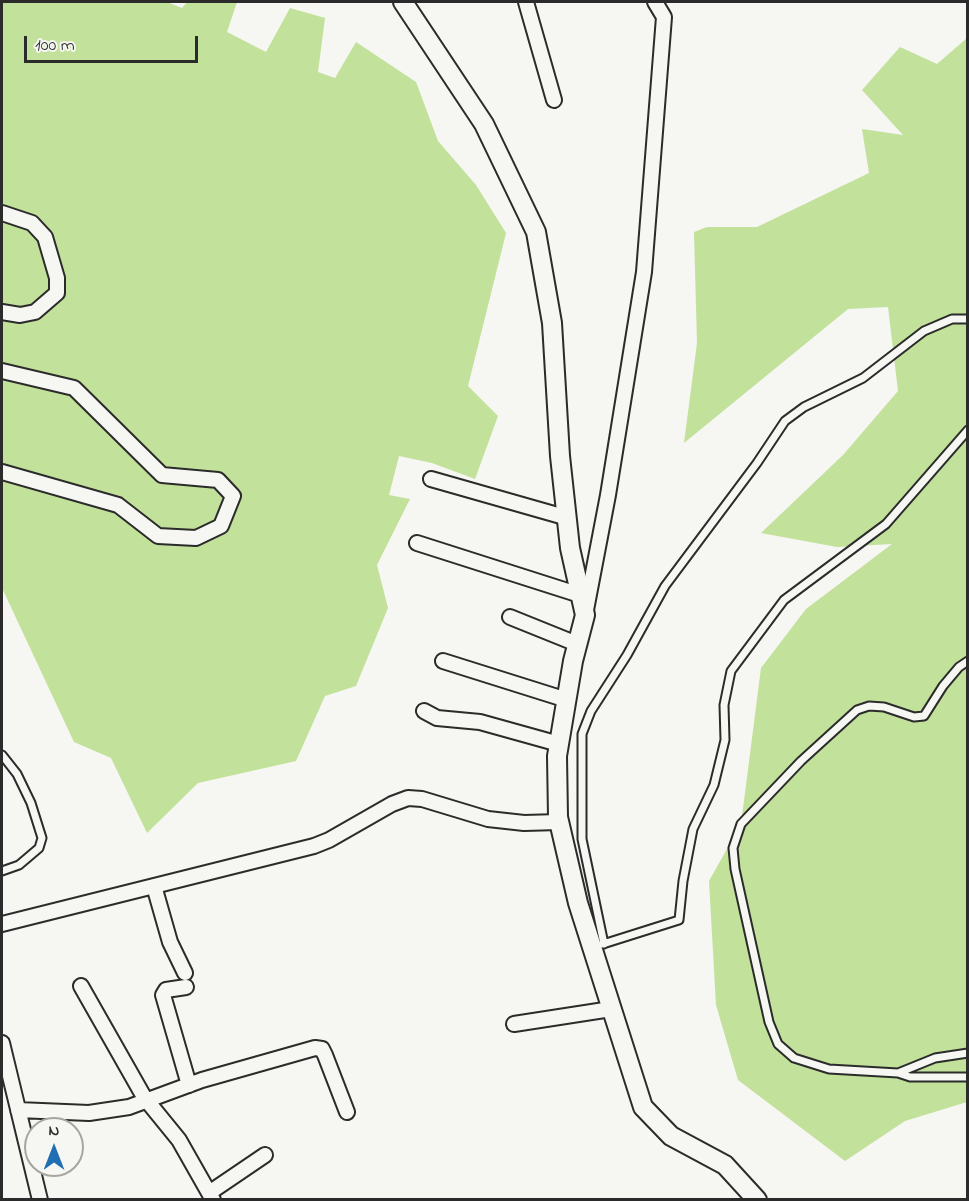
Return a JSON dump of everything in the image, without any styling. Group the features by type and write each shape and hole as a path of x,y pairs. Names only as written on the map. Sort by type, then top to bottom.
{"street":[{"path":"403,2 484,124 536,232 552,323 560,456 570,548 585,615"},
{"path":"526,2 554,100"},
{"path":"655,2 664,17 644,272 608,495 557,756 559,822 598,946 611,1009 643,1107 671,1136 725,1165 757,1200"},
{"path":"2,213 32,223 45,237 57,278 57,293 35,312 20,315 2,312"},
{"path":"2,371 74,387 162,475 218,480 233,496 221,526 196,538 158,536 118,505 2,472"},
{"path":"431,478 568,518"},
{"path":"417,543 518,574 557,589 580,594"},
{"path":"510,617 578,644"},
{"path":"443,661 567,700"},
{"path":"424,711 437,718 480,722 559,744"},
{"path":"2,924 314,846 392,804 408,798 422,799 488,819 524,824 559,822"},
{"path":"154,886 170,942 185,980 166,990 163,995 189,1085"},
{"path":"81,986 147,1101 178,1140 211,1196 265,1155"},
{"path":"514,1024 611,1009"},
{"path":"2,1043 12,1103 40,1200"},
{"path":"12,1103 103,1112 147,1101 189,1085 315,1048 322,1049 347,1112"}],"lane":[{"path":"968,319 952,319 924,331 863,378 804,407 784,421 745,480 665,586 627,655 591,711 582,734 582,839 598,946 679,920 682,881 693,829 714,785 725,740 724,705 731,671 784,600 886,524 968,430"},
{"path":"968,661 959,667 943,686 924,716 914,717 884,707 869,706 857,710 801,761 741,824 732,848 769,1022 778,1044 794,1058 829,1069 898,1073 910,1077 968,1077"},
{"path":"2,755 17,774 32,803 42,837 39,848 19,865 2,872"},
{"path":"898,1073 935,1058 968,1053"}],"green space":[{"path":"2,2 167,2 182,8 187,2 237,2 227,32 266,52 290,8 325,18 318,72 335,78 356,42 416,82 438,141 476,185 506,233 468,386 498,416 475,479 432,463 399,456 389,495 410,499 377,565 388,608 356,686 325,696 296,761 198,783 147,833 111,758 74,742 2,588"},
{"path":"967,38 967,1102 905,1121 845,1161 738,1080 716,1005 709,881 741,824 761,668 806,609 892,544 837,547 761,533 843,455 898,391 888,307 848,309 684,443 697,343 694,232 707,227 757,227 869,173 862,129 903,135 862,90 900,47 937,64"}]}
